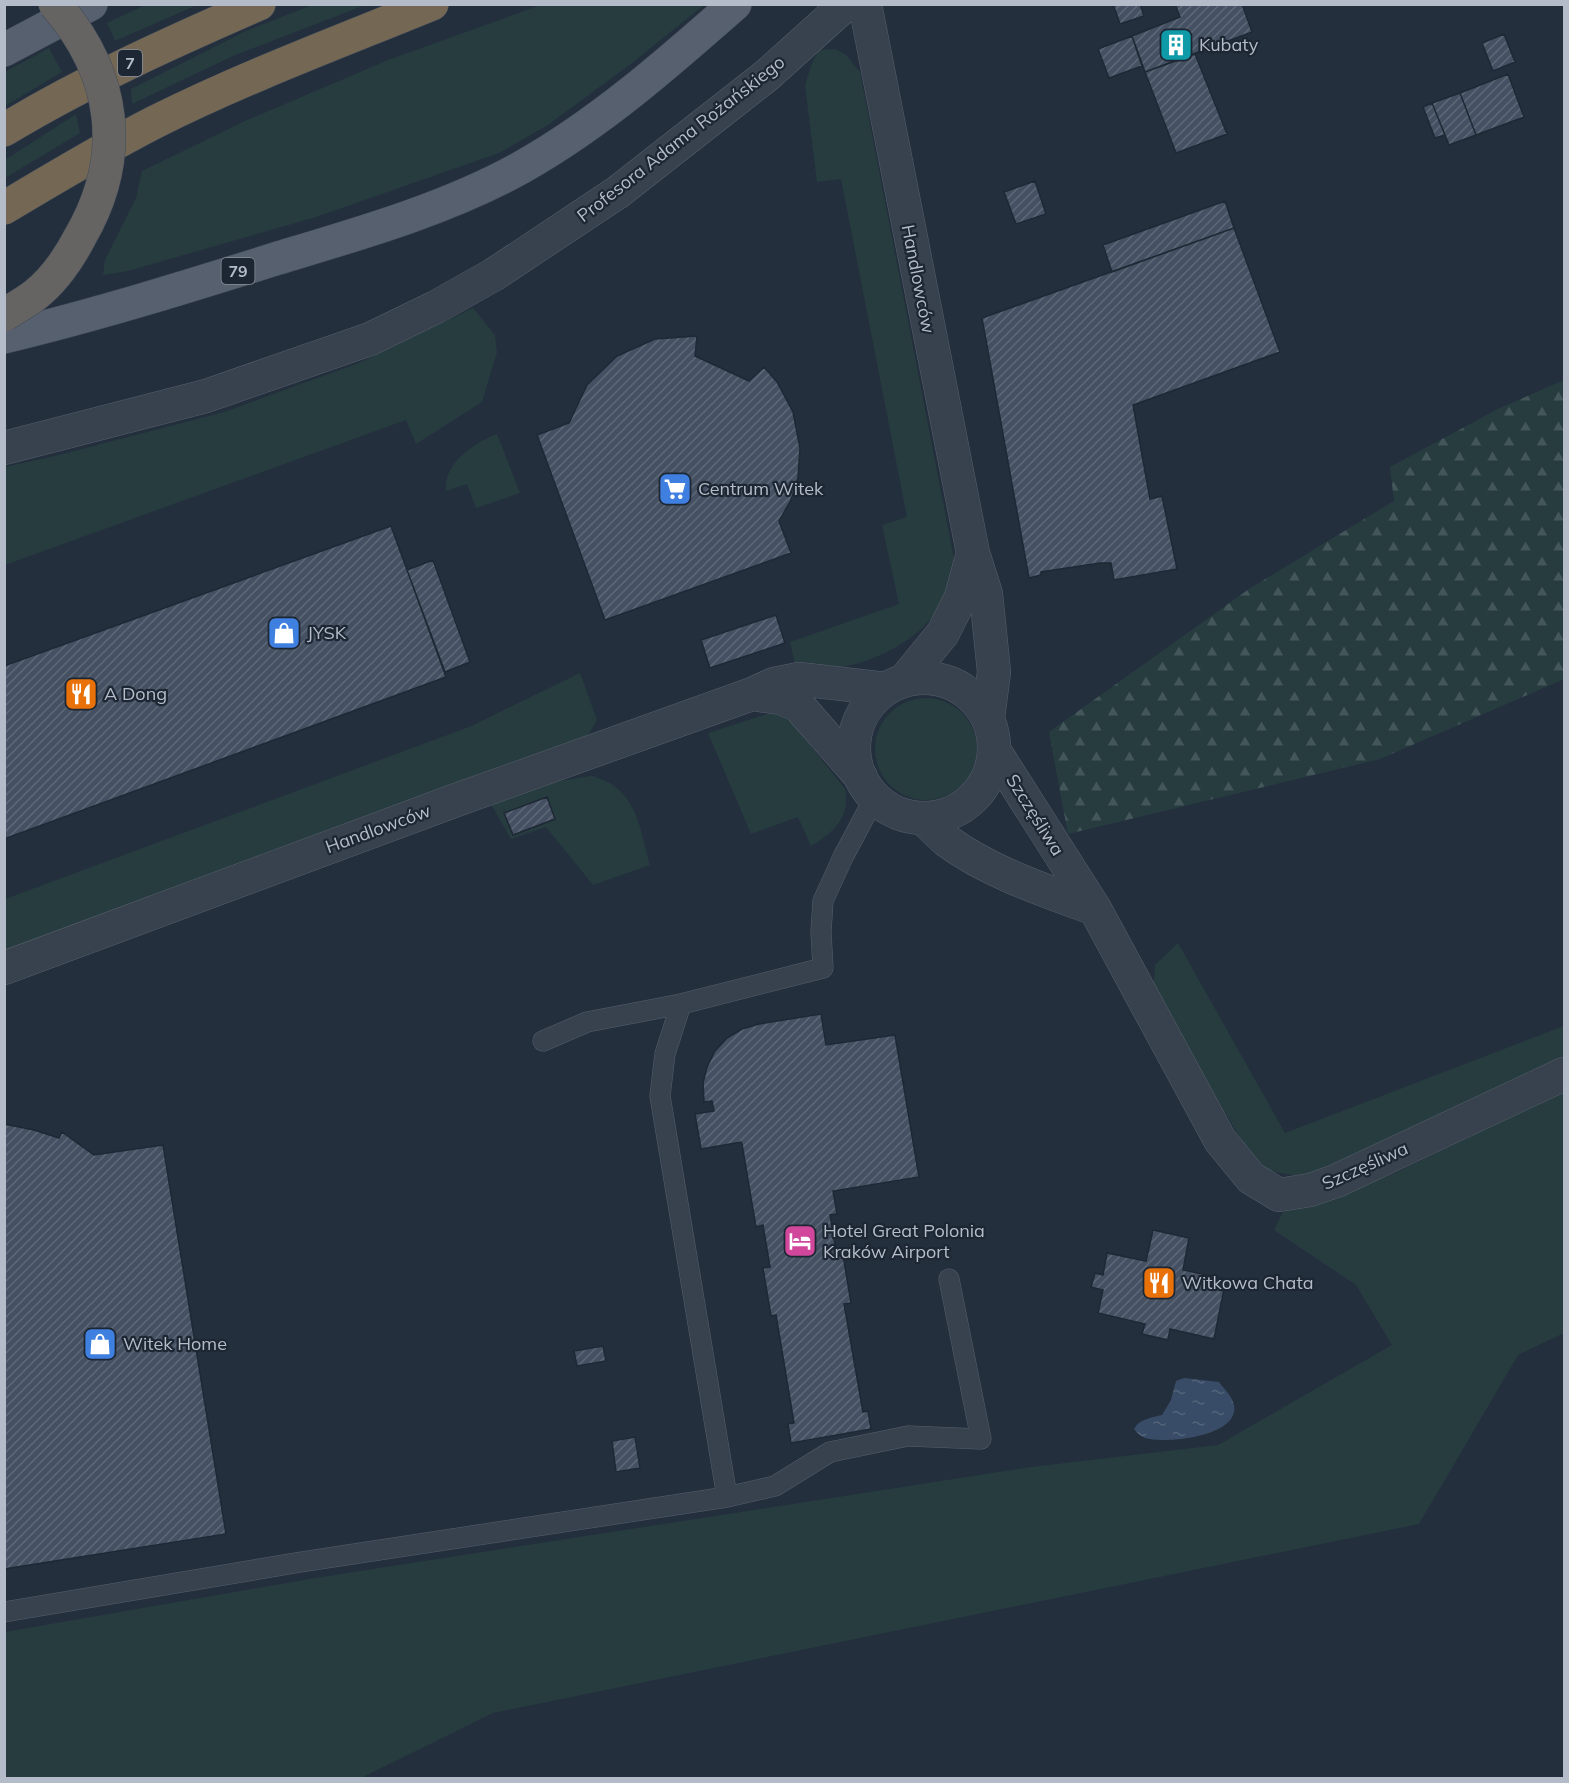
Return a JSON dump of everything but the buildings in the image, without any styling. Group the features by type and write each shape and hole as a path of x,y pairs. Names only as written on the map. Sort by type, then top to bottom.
{"highway":[{"path":"4,315 36,294 57,272 89,223 100,198 106,174 109,128 106,100 99,74 83,43 55,4"},
{"name":"7","path":"4,130 161,47 259,4"},
{"path":"4,208 56,176 163,118 282,65 432,4"}],"main road":[{"path":"4,50 91,4"},
{"name":"79","path":"4,337 177,290 314,248 468,195 523,166 588,125 664,66 735,4"}],"street":[{"name":"Profesora Adama Rożańskiego","path":"4,448 206,396 370,339 436,307 493,275 618,192 766,76 846,4"},
{"name":"Handlowców","path":"864,4 973,553 986,594 994,672 988,718"},
{"name":"Handlowców","path":"4,968 774,684 799,679 895,685 943,633 961,597 973,553"},
{"path":"928,678 949,682 968,693 988,718 992,729 994,750 990,771 980,790 964,805 945,815 923,818 906,815 889,808 868,787 855,758 855,738 861,719 872,702 895,685 928,678"},
{"name":"Handlowców","path":"752,694 780,698 798,705 868,787"},
{"name":"Szczęśliwa","path":"994,750 1095,909 1220,1140 1251,1178 1279,1195 1310,1190 1336,1181 1564,1074"},
{"path":"923,818 945,839 970,856 1042,890 1095,909"}],"lane":[{"path":"543,1041 587,1022 681,1004 823,968 821,932 823,902 868,787"},
{"path":"681,1004 665,1054 660,1096 727,1497"},
{"path":"4,1612 301,1562 727,1497 775,1486 830,1452 908,1436 981,1439 949,1279"}],"green space":[{"path":"145,5 197,5 115,41 107,23"},
{"path":"312,5 365,5 233,56 132,104 131,89 246,31"},
{"path":"541,5 704,5 632,63 548,125 499,153 316,217 128,271 103,275 105,260 136,198 142,171 245,121 388,60"},
{"path":"49,48 62,72 5,106 5,72"},
{"path":"835,49 846,55 860,72 955,564 948,588 937,611 918,632 906,641 879,656 851,665 833,669 796,668 790,642 899,604 882,525 907,517 841,179 817,182 805,85 819,50"},
{"path":"76,114 80,133 5,178 5,160"},
{"path":"473,308 495,335 497,352 482,402 416,444 406,420 5,565 5,467 224,412 359,363"},
{"path":"1564,380 1564,679 1380,759 1068,834 1049,732 1249,589 1394,501 1390,467 1498,409"},
{"path":"497,434 520,493 476,508 467,484 446,491 446,481 449,472 462,455"},
{"path":"580,673 597,720 587,737 5,950 5,899 469,727"},
{"path":"926,698 945,702 962,713 973,730 977,749 973,768 962,785 945,796 926,800 907,796 890,785 879,768 875,749 879,730 890,713 907,702"},
{"path":"770,713 781,715 792,722 845,789 843,816 833,830 811,846 798,817 751,834 708,733"},
{"path":"591,776 606,781 627,799 639,823 650,865 593,885 546,827 511,839 491,804 559,781"},
{"path":"1178,943 1285,1133 1564,1026 1564,1333 1518,1355 1419,1524 493,1713 361,1778 5,1778 5,1632 315,1578 1031,1467 1218,1445 1392,1345 1356,1285 1274,1230 1283,1212 1393,1174 1534,1106 1308,1178 1259,1169 1153,993 1155,965"}],"water":[{"path":"1184,1378 1219,1382 1233,1402 1233,1416 1214,1431 1199,1436 1155,1440 1140,1435 1134,1429 1136,1426 1146,1419 1162,1415 1171,1400 1176,1381"}],"place":[{"name":"Kubaty","path":"1176,45"},
{"name":"Centrum Witek","path":"675,489"},
{"name":"JYSK","path":"284,633"},
{"name":"A Dong","path":"81,694"},
{"name":"Hotel Great Polonia Kraków Airport","path":"800,1241"},
{"name":"Witkowa Chata","path":"1159,1283"},
{"name":"Witek Home","path":"100,1344"}]}
